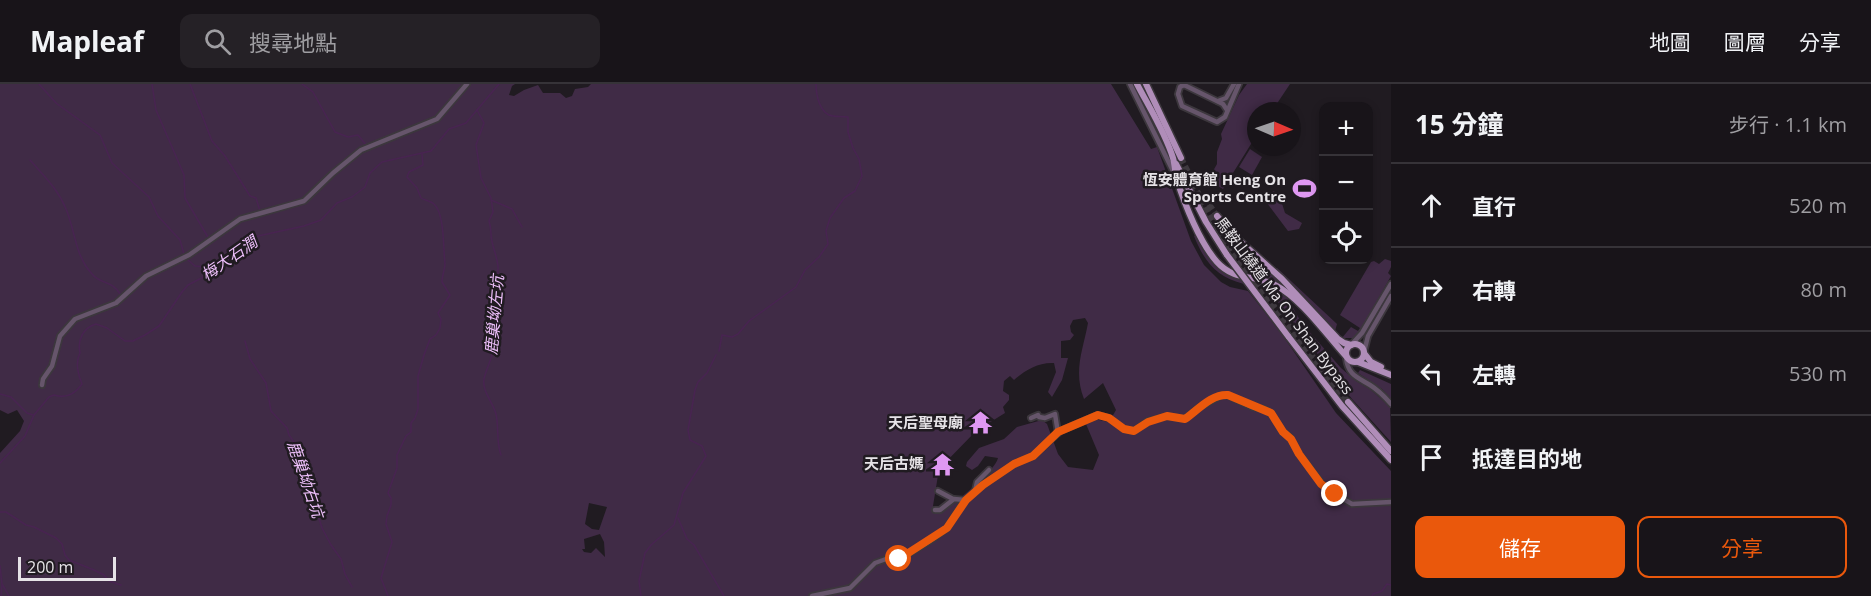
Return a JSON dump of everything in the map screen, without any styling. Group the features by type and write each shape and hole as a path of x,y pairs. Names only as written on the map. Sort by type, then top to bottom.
{"main road":[{"path":"1137,84 1172,157 1177,180 1204,244 1218,263 1233,274 1265,281 1281,288 1351,362 1358,362 1391,374"},
{"path":"1146,84 1181,158"},
{"name":"馬鞍山繞道 Ma On Shan Bypass","path":"1172,157 1206,222 1227,255 1342,406 1391,460"},
{"path":"1217,216 1232,234 1282,279 1338,339 1344,343 1359,345 1371,362 1391,374"},
{"path":"1346,357 1346,350 1351,345"},
{"path":"1358,362 1364,352"},
{"name":"馬鞍山繞道 Ma On Shan Bypass","path":"1348,402 1391,451"}],"street":[{"path":"42,385 44,377 52,366 60,336 75,319 116,303 146,276 186,257 240,219 304,201 333,172 361,150 440,118 467,84"},
{"path":"1130,84 1177,180"},
{"path":"1226,113 1225,105 1183,84 1178,92 1180,104 1218,122 1224,118 1239,84"},
{"path":"1215,100 1226,98 1234,84"},
{"path":"1351,345 1362,333 1391,284"},
{"path":"1364,352 1368,336 1391,296"},
{"path":"1346,357 1350,372 1370,385 1391,404"},
{"path":"1357,378 1354,371 1358,362"},
{"path":"812,596 850,588 875,563 886,559 899,559 909,554 947,528 965,500 975,492 1014,464 1033,456 1058,432 1098,415 1109,418 1124,429 1134,431 1148,422 1167,416 1185,419 1215,397 1227,395 1271,413 1326,489 1352,504 1391,502"},
{"path":"1031,418 1038,415 1045,418 1055,414 1058,432"},
{"path":"975,492 977,482 989,470"},
{"path":"938,491 952,499"},
{"path":"935,510 940,511 952,499 965,500"}],"shaded area":[{"path":"0,84 515,84 509,95 514,96 538,85 543,93 560,93 566,98 572,96 575,89 588,87 591,84 1111,84 1151,149 1157,147 1191,241 1204,265 1221,282 1230,287 1248,291 1281,333 1336,413 1391,471 1391,596 0,596 0,453 20,431 24,421 17,410 8,414 0,410","holes":["1085,318 1088,323 1079,370 1084,399 1103,383 1116,410 1109,422 1094,419 1086,424 1099,455 1093,470 1068,467 1058,454 1047,424 1042,420 1017,427 1004,439 979,448 966,466 972,470 985,456 998,458 995,464 972,488 939,514 933,506 939,469 976,431 1005,413 1003,407 1009,400 1009,395 1003,391 1004,381 1010,376 1014,380 1038,365 1054,363 1056,372 1048,392 1052,397 1062,380 1068,358 1061,358 1061,341 1070,340 1074,335 1070,326 1073,320","589,503 607,507 599,530 592,529 585,524","600,534 604,542 605,557 596,548 591,553 584,552 582,549 585,549 584,539"]},
{"path":"1247,84 1290,84 1278,102 1247,102 1247,150 1223,189 1211,182 1216,173 1213,171 1217,164 1221,134 1239,95"},
{"path":"1247,154 1247,156 1262,157 1252,175 1239,167"},
{"path":"1273,191 1279,194 1285,213 1302,223 1299,229 1288,231 1267,203"},
{"path":"1227,231 1285,288 1259,277"},
{"path":"1198,234 1208,254 1244,284 1226,277 1212,267 1194,236"},
{"path":"1385,259 1391,261 1388,273 1391,276 1359,333 1353,338 1342,338 1351,327 1358,331 1360,328 1340,315 1370,264 1373,264 1374,261 1379,264"},
{"path":"1277,268 1337,324 1335,331 1275,269"},
{"path":"1264,284 1280,290 1287,297 1301,322 1341,368 1390,407 1391,442 1352,399"},
{"path":"1360,370 1391,384 1391,399 1382,389 1358,373"}],"waterway":[{"path":"39,84 56,103 100,135 112,163 149,197 158,216 180,240 184,254"},
{"path":"152,84 156,110 184,175 185,198 209,239"},
{"path":"190,84 212,141 225,156 250,196 256,198 260,211"},
{"path":"302,84 313,92 335,132 348,137 358,135 367,146"},
{"name":"梅大石澗","path":"0,463 25,436 34,415 49,397 70,395 82,384 77,364 80,339 88,328 96,324 107,328 125,341 133,341 145,335 159,326 188,285 215,271 247,243 258,236 321,220 337,203 352,197 365,187 370,173 382,162 431,151 449,129 466,123 499,84"},
{"path":"719,351 722,335 732,337 738,334 749,321 796,287 805,270 819,257 828,244 826,231 830,218 844,198 855,191 862,176 859,159 848,132 848,117 833,116 825,112 818,99 816,84"},
{"name":"鹿巢坳左坑","path":"477,110 484,123 476,145 481,178 491,198 493,212 489,221 498,266 493,352 484,384 496,414 501,455"},
{"path":"388,596 381,578 392,542 386,524 391,505 388,493 397,468 397,455 406,436 411,432 411,423 418,409 418,376 424,355 430,339 440,328 441,319 438,313 450,295 442,282 445,263 443,232 438,209 431,202 421,198 417,188 407,177 409,172 423,165 422,154"},
{"path":"30,160 63,202 86,267 95,277 110,284 121,295"},
{"path":"491,200 512,209 522,227"},
{"path":"188,260 195,266 205,267 211,273"},
{"name":"鹿巢坳右坑","path":"245,341 250,359 266,383 271,411 287,428 298,448 311,485 310,490 322,528 341,559 352,587"},
{"path":"641,596 639,581 645,553 674,525 683,493 706,456 702,446 690,440 688,430 695,390 716,355"},
{"path":"0,394 11,397 27,413 33,415"},
{"path":"0,512 6,512 26,525 56,538 62,544 69,560 94,570 104,575 109,581 121,585"},
{"path":"678,518 687,539 694,545 724,596"},
{"path":"0,566 2,584 9,596"},
{"path":"1372,596 1382,591 1387,584 1391,585"},
{"path":"1,596 2,585"}],"tunnel":[{"path":"1181,158 1194,184"},
{"path":"1193,183 1232,252 1348,402"},
{"path":"1204,197 1217,216"}],"place":[{"name":"恆安體育館 Heng On Sports Centre","path":"1304,189"},
{"name":"天后聖母廟","path":"981,423"},
{"name":"天后古媽","path":"942,464"}],"route":[{"path":"899,559 947,528 963,503 983,485 1017,462 1033,456 1060,431 1073,427 1094,415 1109,418 1124,429 1134,431 1148,422 1167,416 1185,419 1198,408 1222,395 1228,395 1246,405 1271,413 1321,484 1335,494"}]}
